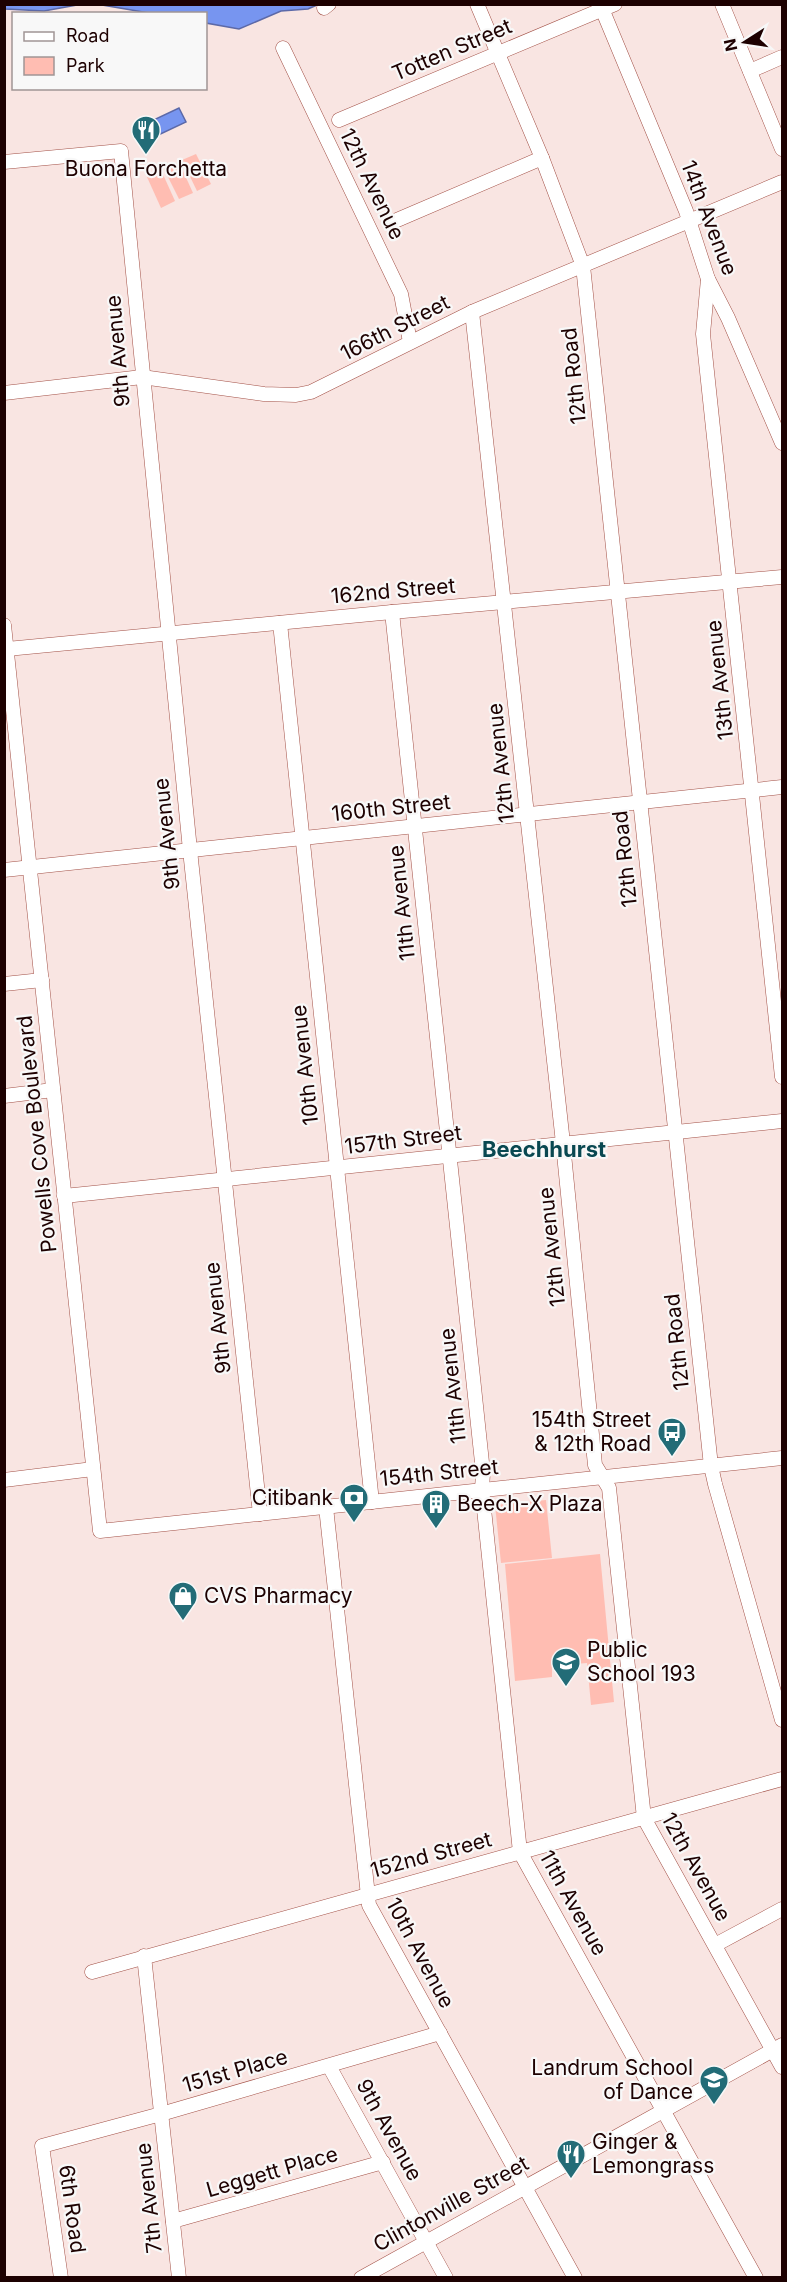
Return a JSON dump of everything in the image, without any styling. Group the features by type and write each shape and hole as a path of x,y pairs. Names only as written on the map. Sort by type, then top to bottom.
{"street":[{"name":"12th Road","path":"477,4 542,158 583,266 711,1466 783,1720"},
{"path":"722,4 783,149"},
{"name":"Totten Street","path":"339,120 606,6"},
{"name":"14th Avenue","path":"606,6 690,221 708,279 728,318 783,443"},
{"name":"12th Avenue","path":"283,48 401,294 410,342"},
{"path":"750,71 783,57"},
{"name":"9th Avenue","path":"4,162 121,151 190,850 260,1514"},
{"path":"390,223 542,158"},
{"name":"166th Street","path":"4,393 142,377 264,394 304,394 329,385 472,312 783,182"},
{"name":"13th Avenue","path":"708,279 704,333 783,1077"},
{"name":"12th Avenue","path":"472,312 528,814 595,1465 609,1488 644,1818 715,1945 778,2048 783,2067"},
{"name":"162nd Street","path":"7,649 783,578"},
{"name":"11th Avenue","path":"392,612 483,1472 482,1490 520,1852 756,2277"},
{"name":"10th Avenue","path":"280,623 372,1502"},
{"name":"Powells Cove Boulevard","path":"4,625 10,740 30,867 100,1531"},
{"name":"160th Street","path":"4,870 783,787"},
{"path":"4,984 42,980"},
{"path":"4,1096 53,1090"},
{"name":"157th Street","path":"64,1196 783,1121"},
{"name":"154th Street","path":"100,1531 783,1458"},
{"path":"4,1480 93,1469"},
{"name":"10th Avenue","path":"326,1507 369,1905 575,2277"},
{"name":"152nd Street","path":"92,1972 783,1779"},
{"path":"715,1945 783,1909"},
{"path":"144,1956 161,2114"},
{"name":"151st Place","path":"42,2146 440,2033"},
{"name":"Clintonville Street","path":"361,2277 778,2048"},
{"name":"9th Avenue","path":"329,2066 446,2277"},
{"name":"7th Avenue","path":"161,2114 179,2277"},
{"name":"6th Road","path":"42,2146 61,2277"},
{"name":"Leggett Place","path":"173,2221 382,2162"}],"green space":[{"path":"196,154 211,184 197,191 182,160"},
{"path":"179,162 193,193 179,199 164,169"},
{"path":"161,170 175,201 161,208 147,177"},
{"path":"546,1500 552,1558 501,1563 495,1505"},
{"path":"600,1554 614,1702 591,1705 587,1663 552,1666 552,1677 515,1681 505,1564"}],"water":[{"path":"4,5 77,5 44,11 5,9"},
{"path":"102,5 317,5 308,9 281,11 239,29 207,23 207,12 143,12"},
{"path":"179,108 186,122 152,138 145,124"}],"place":[{"name":"Buona Forchetta","path":"146,156"},
{"name":"154th Street & 12th Road","path":"672,1458"},
{"name":"Citibank","path":"354,1524"},
{"name":"Beech-X Plaza","path":"436,1530"},
{"name":"CVS Pharmacy","path":"183,1622"},
{"name":"Public School 193","path":"566,1688"},
{"name":"Landrum School of Dance","path":"714,2106"},
{"name":"Ginger & Lemongrass","path":"571,2180"}],"district":[{"name":"Beechhurst","path":"544,1149"}]}
